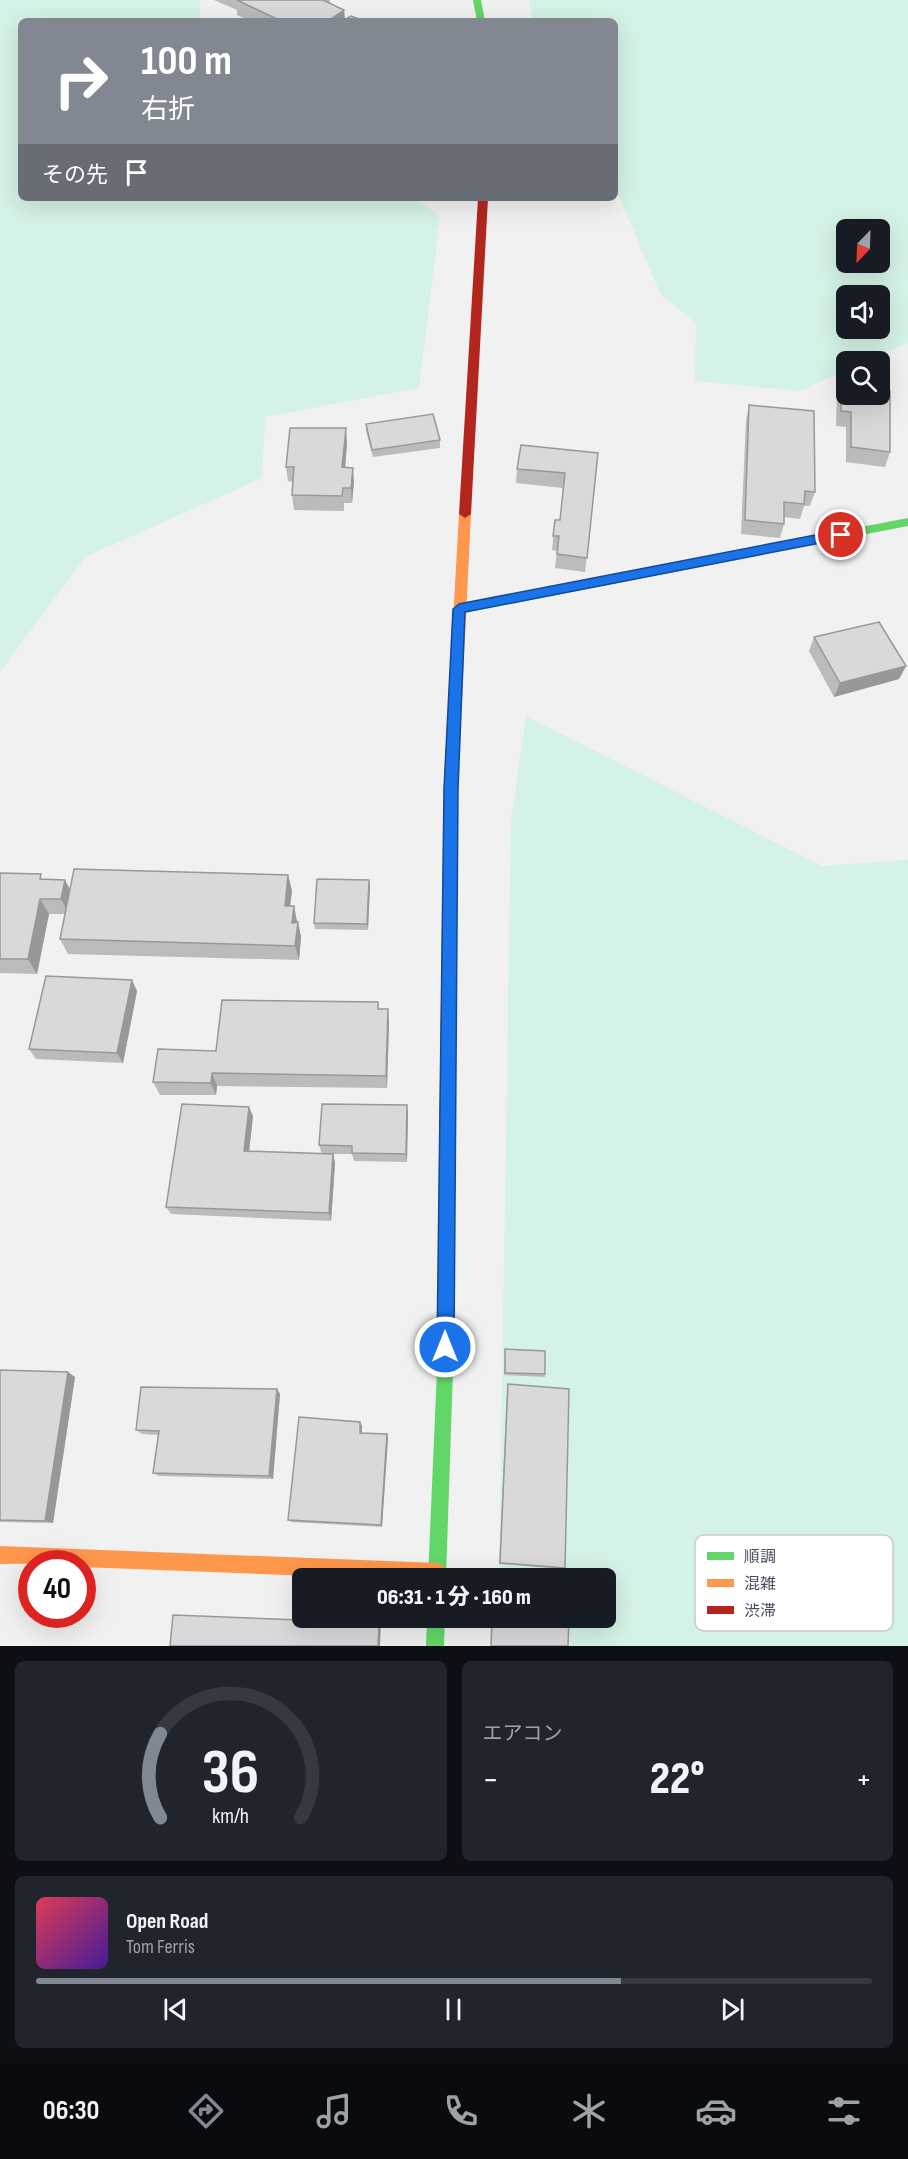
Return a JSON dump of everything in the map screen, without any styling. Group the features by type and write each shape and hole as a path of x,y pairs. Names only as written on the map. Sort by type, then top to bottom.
{"street":[{"path":"477,0 480,18"},
{"path":"438,1568 445,1370 451,789 483,201"},
{"path":"459,609 908,522"},
{"path":"0,1556 292,1569"},
{"path":"435,1646 436,1628"}],"green space":[{"path":"0,0 200,0 200,18 18,18 18,201 419,201 440,216 419,388 265,417 262,478 85,557 0,672"},
{"path":"529,0 908,0 908,343 889,351 836,351 836,375 800,391 695,381 696,323 661,295 618,194 618,18 532,18"},
{"path":"526,716 822,866 908,860 908,1646 498,1646 499,1628 616,1628 616,1568 499,1568 511,822"}],"building":[{"path":"237,0 323,0 344,10 332,18 275,18"},
{"path":"749,405 814,411 815,492 805,491 804,504 784,502 784,524 745,520"},
{"path":"841,405 890,405 890,452 851,447 851,412 841,411"},
{"path":"433,414 440,440 372,450 366,424"},
{"path":"290,428 346,428 342,467 353,468 351,488 343,488 342,496 292,495 294,467 286,467"},
{"path":"521,445 598,453 587,558 557,554 559,536 553,536 555,520 560,520 565,473 517,469"},
{"path":"879,622 906,666 840,683 814,637"},
{"path":"74,869 288,875 285,906 294,906 292,923 298,922 295,946 60,939"},
{"path":"0,873 41,874 40,879 65,880 61,899 40,899 28,959 0,959"},
{"path":"317,879 369,880 367,924 314,923"},
{"path":"46,976 132,980 117,1053 29,1049"},
{"path":"222,1000 378,1002 378,1009 388,1009 386,1076 212,1073 211,1083 153,1082 158,1049 216,1051"},
{"path":"182,1104 249,1107 244,1151 333,1154 329,1213 166,1207"},
{"path":"322,1104 407,1105 406,1154 352,1153 352,1146 319,1145"},
{"path":"505,1349 545,1351 545,1374 505,1373"},
{"path":"0,1370 68,1372 45,1521 0,1520"},
{"path":"508,1384 569,1389 565,1568 500,1563"},
{"path":"141,1387 277,1389 269,1476 153,1473 159,1431 136,1430"},
{"path":"299,1417 360,1422 360,1433 387,1434 381,1525 288,1520"},
{"path":"173,1615 292,1620 292,1628 379,1628 378,1646 170,1646"},
{"path":"492,1628 569,1628 568,1646 491,1646"}],"traffic: fast":[{"path":"477,0 480,18"},
{"path":"459,609 908,522"},
{"path":"437,1568 445,1370 447,1154"},
{"path":"435,1646 436,1628"}],"traffic: slow":[{"path":"451,780 465,514"},
{"path":"0,1555 335,1568"}],"traffic: jam":[{"path":"465,514 483,201"},
{"path":"447,1154 451,780"}],"route":[{"path":"445,1347 451,789 459,609 841,535"}]}
